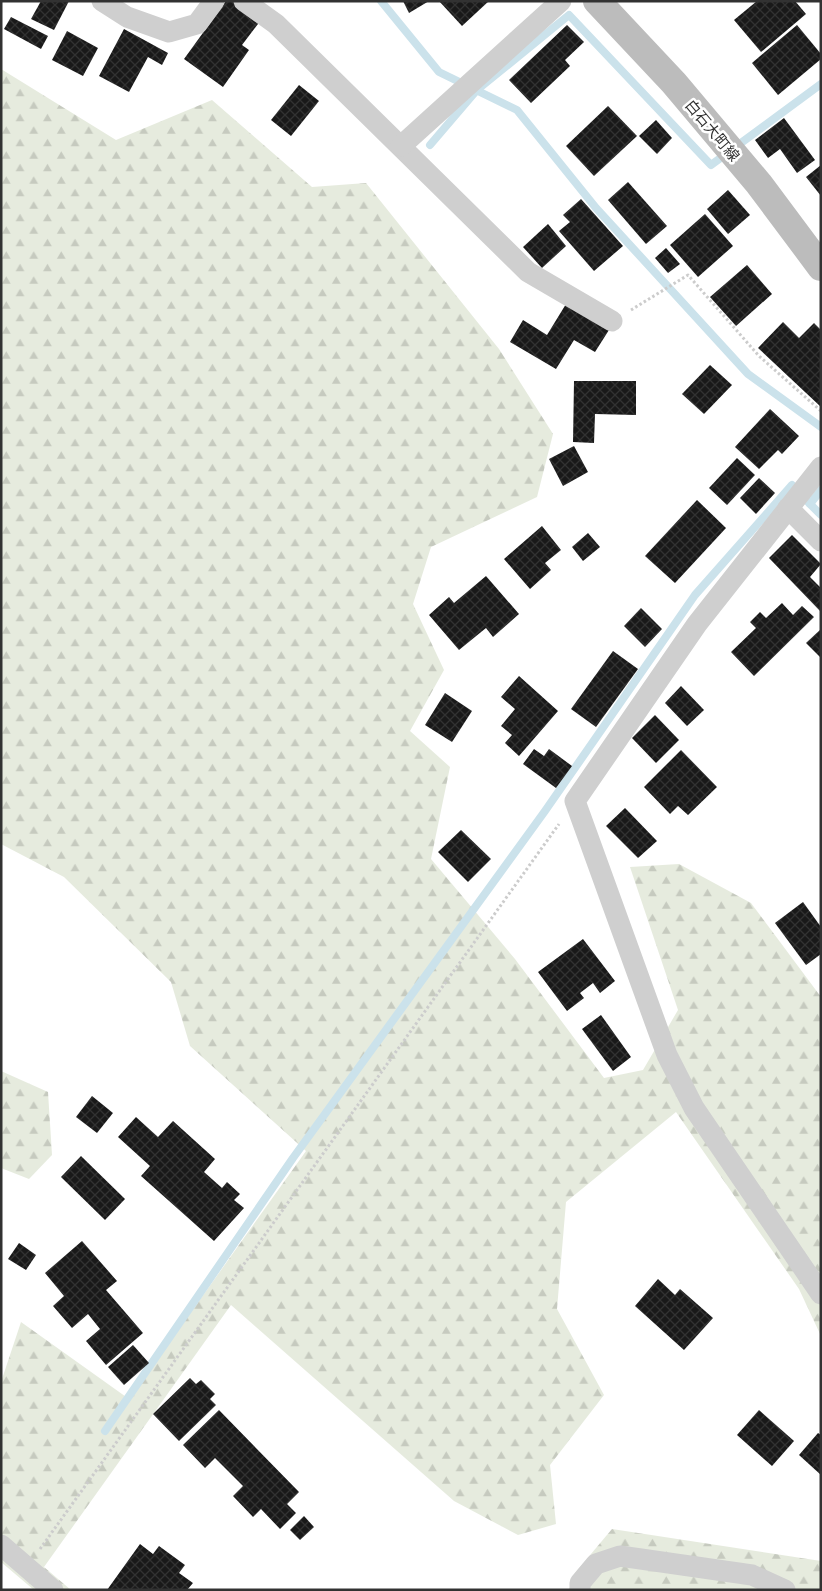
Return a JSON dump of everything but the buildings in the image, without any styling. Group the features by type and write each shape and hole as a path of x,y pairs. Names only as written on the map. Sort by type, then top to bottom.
{"main road":[{"name":"白石大町線","path":"597,1 674,83 731,151 821,267"}],"street":[{"path":"102,1 126,17 169,32 197,24 214,1"},
{"path":"244,1 276,24 528,272 612,321"},
{"path":"401,146 561,1"},
{"path":"821,467 698,624 575,801 667,1055 694,1108 821,1294"},
{"path":"796,498 821,541"},
{"path":"1,1545 53,1590"},
{"path":"580,1590 580,1583 596,1564 620,1556 752,1575 784,1590"}],"path":[{"path":"612,321 688,275 759,356 821,411"},
{"path":"27,1567 575,801"}],"green space":[{"path":"1,69 116,140 212,100 312,187 366,183 499,349 553,434 537,497 431,547 413,604 444,670 410,731 450,767 431,859 515,959 604,1078 643,1070 678,1010 630,867 679,864 751,903 821,997 821,1336 799,1289 676,1112 566,1202 557,1309 604,1395 550,1465 556,1524 518,1535 454,1501 231,1305 44,1567 71,1590 34,1590 1,1562 1,1382 21,1322 129,1399 306,1151 190,1046 171,982 64,877 1,844"},
{"path":"1,1071 48,1092 52,1155 29,1179 1,1168"},
{"path":"612,1529 821,1561 821,1590 569,1590 575,1573"}],"waterway":[{"path":"381,1 439,72 517,110 596,208 748,374 821,427"},
{"path":"430,145 477,90 569,15 711,165 821,84"},
{"path":"105,1431 293,1158 545,811 695,595 792,485 810,504 821,490"},
{"path":"810,504 821,515"}]}
